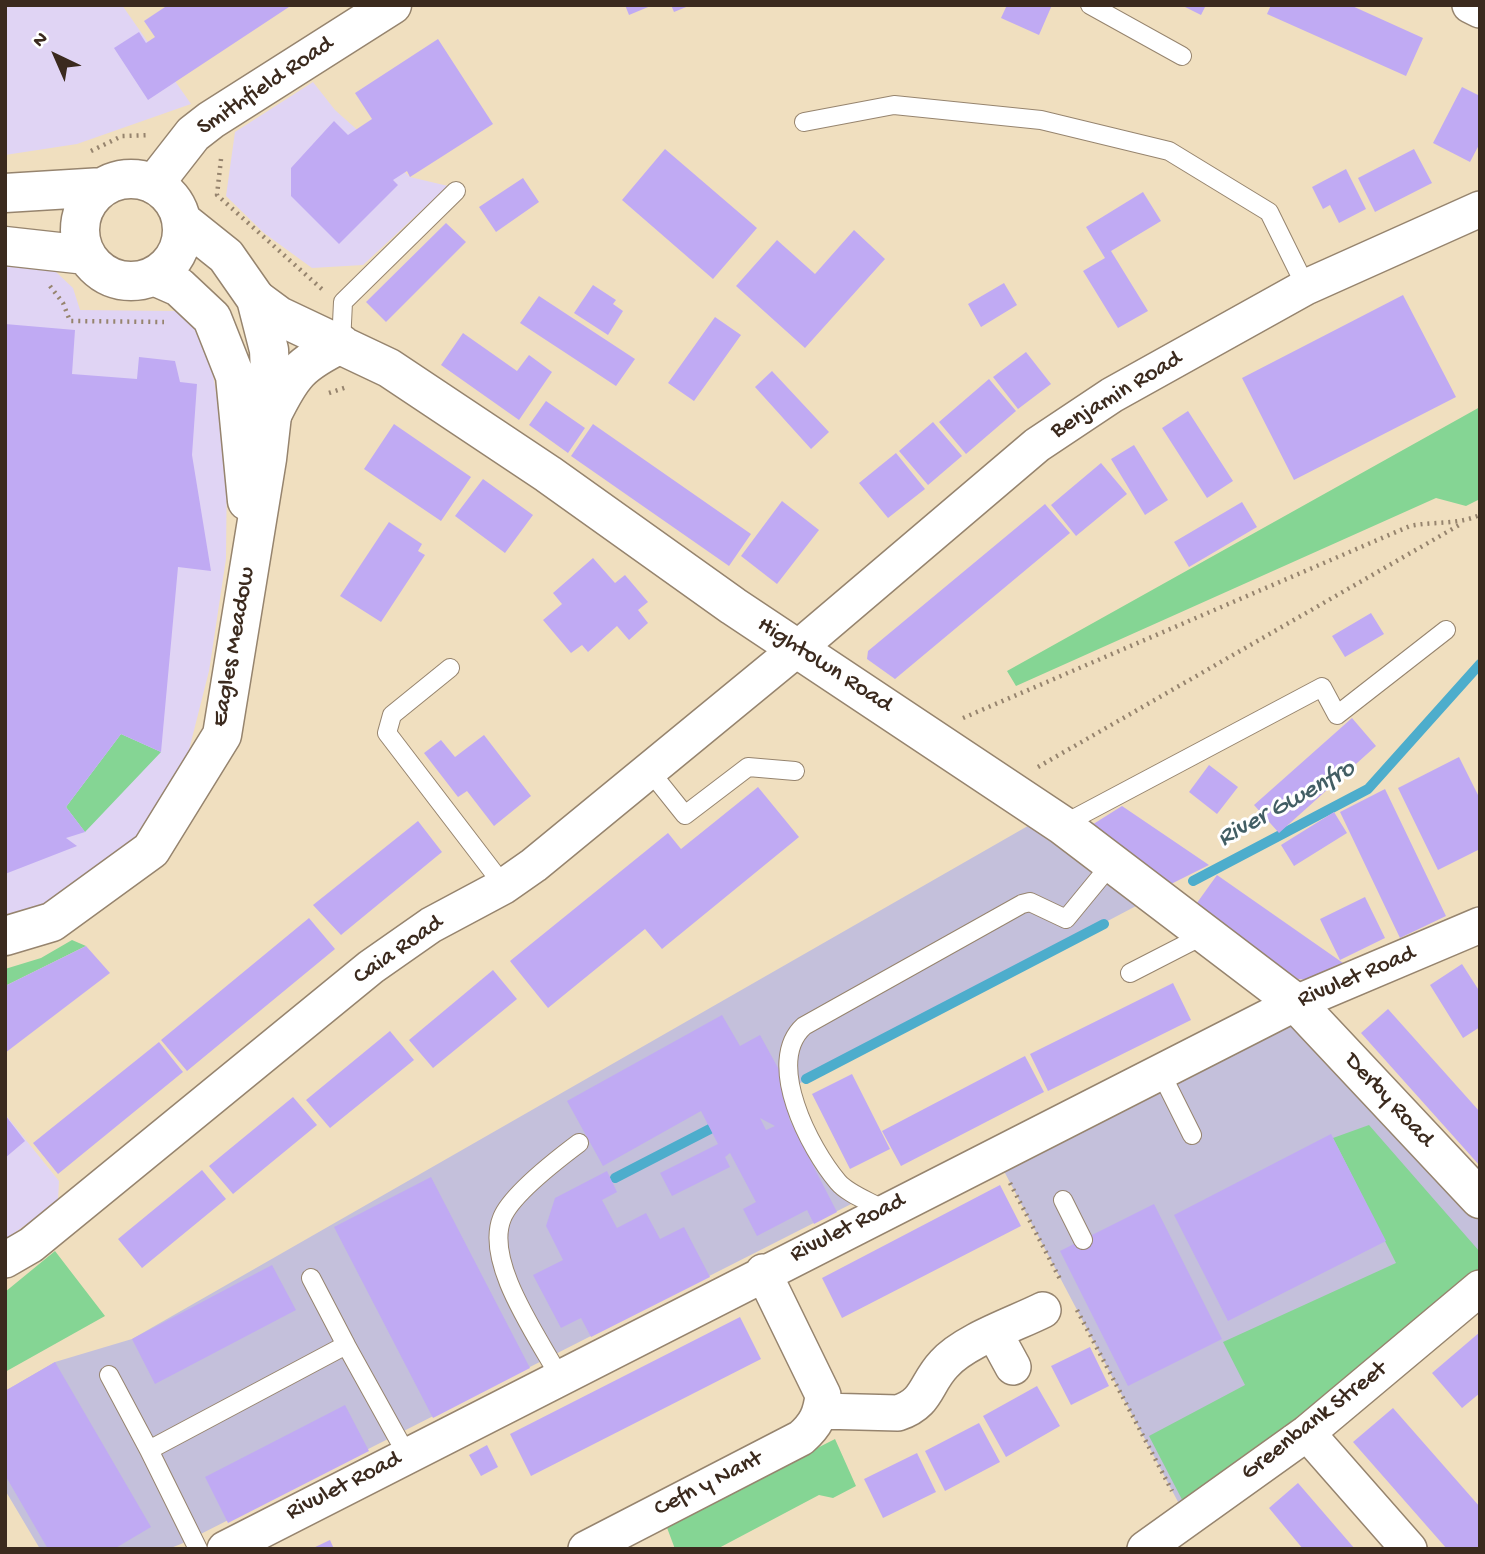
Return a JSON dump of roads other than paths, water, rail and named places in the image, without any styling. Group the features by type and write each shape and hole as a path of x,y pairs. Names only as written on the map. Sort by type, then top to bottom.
{"street":[{"path":"1470,5 1480,10"},
{"name":"Smithfield Road","path":"153,184 193,134 369,11"},
{"path":"137,179 153,184 166,193 181,220 182,237 177,253 167,266 154,276 132,282 119,280 97,269 86,255 79,225 91,197 103,187 119,180 137,179"},
{"path":"5,193 103,187"},
{"name":"Benjamin Road","path":"797,649 1037,445 1112,395 1306,287 1480,209"},
{"name":"Eagles Meadow","path":"5,936 52,922 151,850 222,735 272,415 269,350 256,299 226,256 181,220"},
{"path":"5,246 86,255"},
{"name":"Eagles Meadow","path":"154,276 178,287 212,318 235,376 251,549"},
{"name":"Hightown Road","path":"256,299 279,316 389,368 548,474 797,649 1062,825 1296,1003"},
{"path":"272,415 286,385 309,359 341,344"},
{"name":"Caia Road","path":"5,1260 31,1245 371,967 431,925 504,886 797,649"},
{"name":"Rivulet Road","path":"225,1549 884,1210 1296,1003 1480,925"},
{"name":"Derby Road","path":"1296,1003 1480,1199"},
{"path":"763,1272 816,1377 822,1395 821,1411 898,1413 907,1410 922,1399 942,1365 952,1356 1043,1310"},
{"name":"Greenbank Street","path":"1145,1549 1307,1433 1480,1288"},
{"path":"995,1334 1013,1367"},
{"name":"Cefn y Nant","path":"586,1549 801,1438 814,1426 821,1411"},
{"path":"1307,1433 1409,1549"}],"lane":[{"path":"1090,5 1182,55"},
{"path":"804,122 894,105 1041,120 1169,151 1269,212 1306,287"},
{"path":"341,344 343,302 456,191"},
{"path":"1062,825 1322,687 1337,715 1447,630"},
{"path":"450,668 392,715 387,733 504,886"},
{"path":"649,770 685,815 748,767 795,771"},
{"path":"884,1210 839,1184 804,1129 790,1092 789,1052 793,1036 804,1026 1022,904 1030,902 1066,919 1112,863"},
{"path":"1130,973 1206,934"},
{"path":"1160,1071 1192,1135"},
{"path":"559,1376 506,1276 498,1254 502,1217 536,1177 579,1143"},
{"path":"1063,1200 1083,1240"},
{"path":"310,1279 407,1455"},
{"path":"149,1450 346,1345"},
{"path":"109,1375 198,1549"}],"waterway":[{"name":"River Gwenfro","path":"1193,881 1368,789 1480,664"},
{"name":"River Gwenfro","path":"806,1079 1104,924"},
{"name":"River Gwenfro","path":"615,1178 710,1129"}]}
